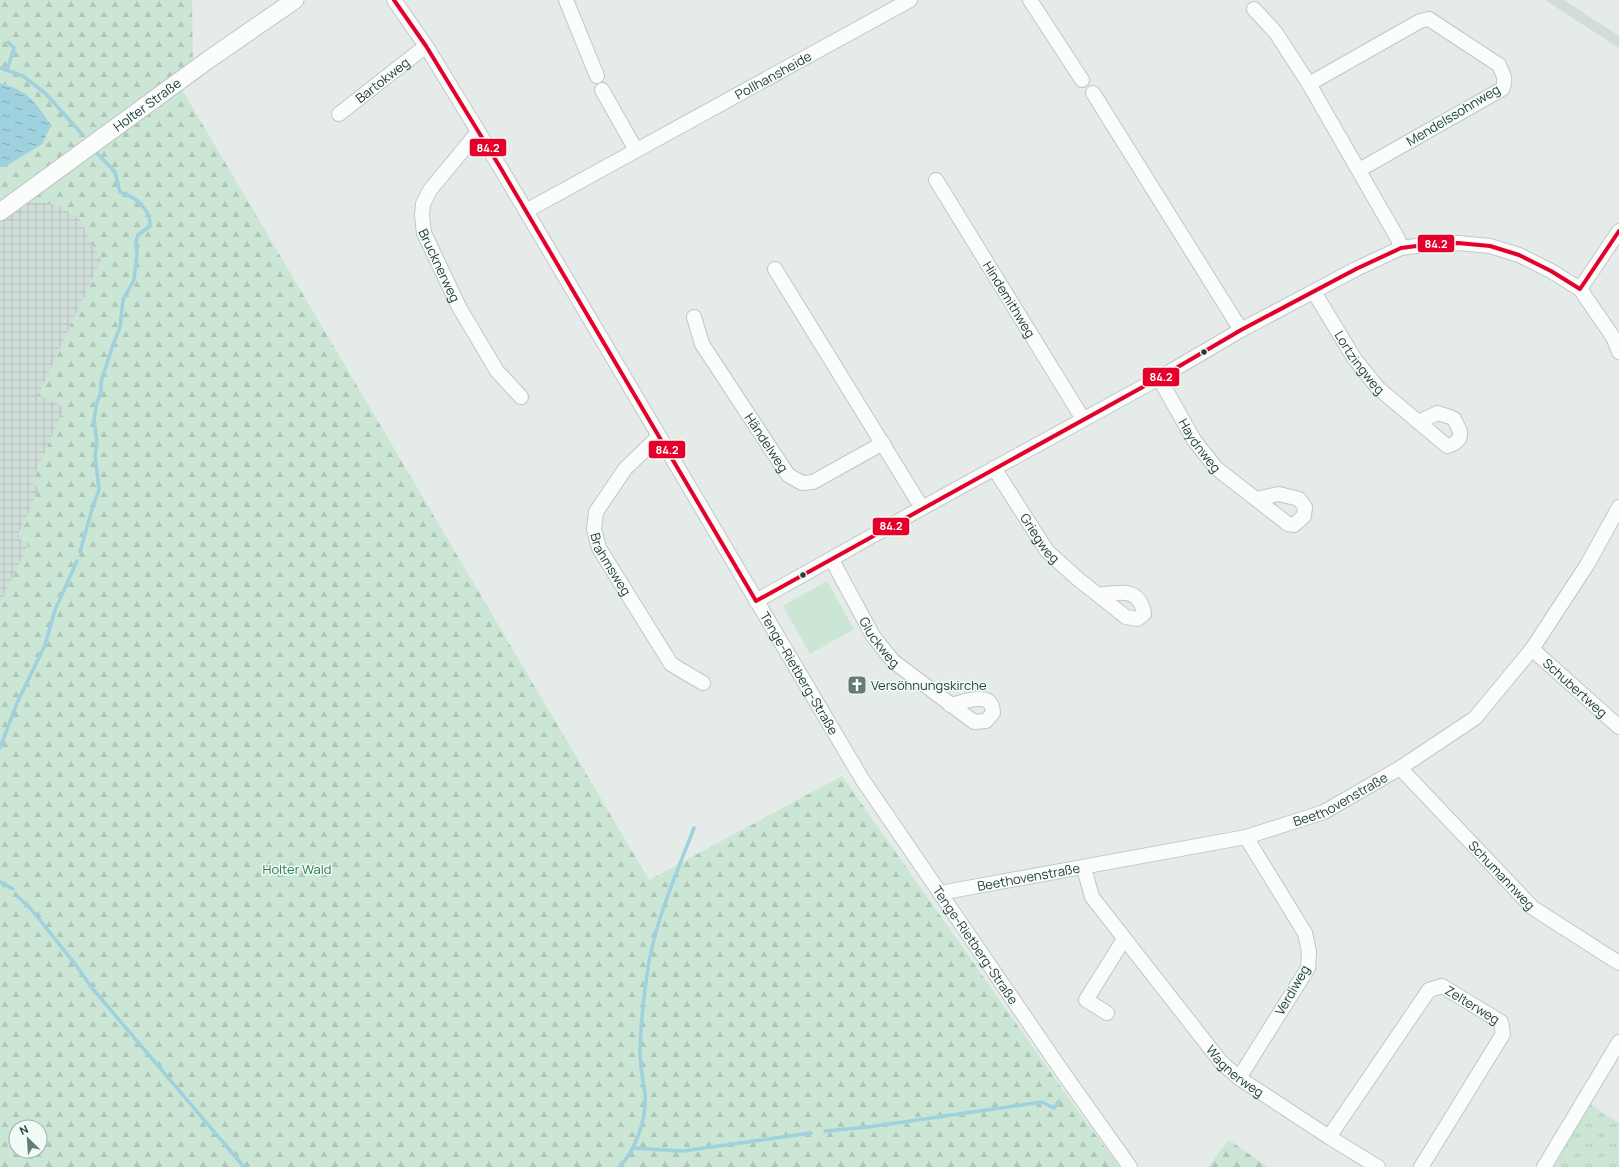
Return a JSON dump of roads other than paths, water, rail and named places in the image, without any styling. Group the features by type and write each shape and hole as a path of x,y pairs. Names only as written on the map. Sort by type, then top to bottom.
{"street":[{"name":"Holter Straße","path":"0,212 208,60 295,0"},
{"name":"Tenge-Rietberg-Straße","path":"394,0 426,46 526,211 658,437 862,779 1064,1074 1130,1167"},
{"path":"566,0 597,76"},
{"name":"Pollhansheide","path":"526,211 910,0"},
{"path":"1030,0 1082,80"},
{"path":"1254,9 1276,33 1309,84 1398,239 1400,248"},
{"name":"Mendelssohnweg","path":"1309,84 1420,21 1429,19 1499,65 1504,76 1505,84 1502,89 1359,170"},
{"name":"Bartokweg","path":"339,114 426,46"},
{"path":"602,90 636,150"},
{"path":"1093,92 1241,330"},
{"name":"Brucknerweg","path":"478,132 430,190 423,204 422,215 424,233 459,307 474,333 497,371 521,397"},
{"name":"Hindemithweg","path":"936,180 1083,419"},
{"path":"1580,289 1619,231"},
{"path":"756,601 1159,378 1241,330 1356,269 1400,248 1452,243 1490,246 1519,255 1580,289 1616,336 1619,352"},
{"path":"775,269 922,508"},
{"name":"Lortzingweg","path":"1314,292 1354,358 1378,388 1418,422"},
{"name":"Händelweg","path":"694,317 702,344 788,475 802,483 813,482 883,443"},
{"name":"Haydnweg","path":"1159,378 1194,440 1216,468 1256,499"},
{"name":"Brahmsweg","path":"658,437 625,469 596,512 594,529 599,548 670,664 703,683"},
{"name":"Griegweg","path":"994,468 1047,551 1078,579 1099,595"},
{"name":"Beethovenstraße","path":"940,893 1246,838 1324,812 1400,768 1475,718 1532,649 1587,565 1619,508"},
{"name":"Gluckweg","path":"832,560 873,636 892,661 950,705"},
{"name":"Schubertweg","path":"1532,649 1619,727"},
{"name":"Schumannweg","path":"1400,768 1533,908 1619,964"},
{"name":"Verdiweg","path":"1239,1078 1308,968 1309,952 1305,933 1246,838"},
{"name":"Wagnerweg","path":"1084,868 1092,898 1221,1062 1239,1078 1378,1167"},
{"path":"1107,1013 1086,1000 1124,939"},
{"name":"Zelterweg","path":"1329,1137 1429,990 1442,986 1501,1022 1503,1034 1421,1167"},
{"path":"1544,1167 1619,1042"}],"water":[{"path":"0,83 17,89 30,98 51,126 42,144 10,164 0,167"}],"waterway":[{"path":"7,70 14,48 8,42"},
{"path":"0,68 23,76 46,94 82,134"},
{"path":"80,552 99,490 95,455 97,443 94,419 97,402 101,392 101,382 120,327 123,300 134,280 137,253 136,241 138,235 150,226 147,212 141,204 133,198 120,192 115,172 95,151"},
{"path":"0,748 17,703 45,645 55,610 77,561"},
{"path":"620,1167 631,1151 639,1133 644,1113 645,1094 640,1051 643,1006 649,961 657,927 694,828"},
{"path":"0,882 13,889"},
{"path":"18,897 31,909 75,964 92,988 244,1167"},
{"path":"825,1131 868,1127 1042,1102 1054,1108 1059,1101"},
{"path":"633,1148 683,1151 811,1133"}],"place":[{"name":"Versöhnungskirche","path":"857,685"}],"park label":[{"name":"Holter Wald","path":"297,869"}]}
